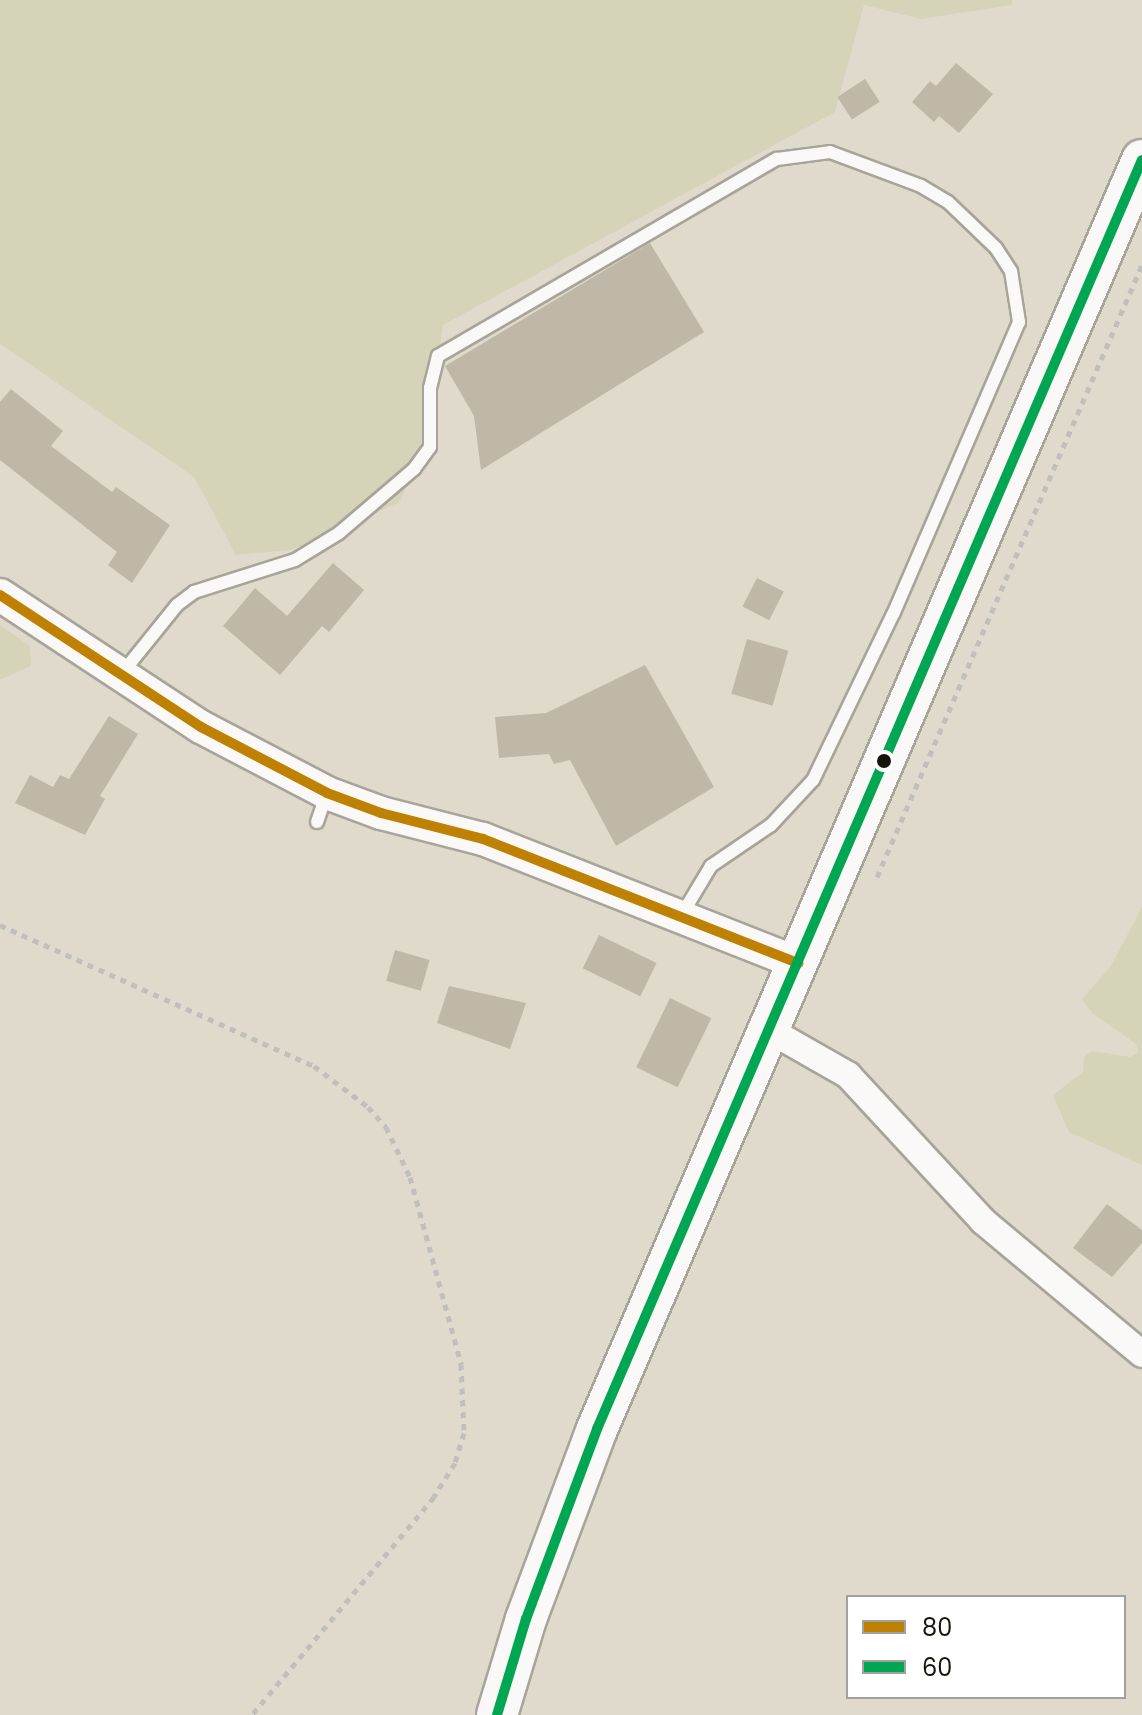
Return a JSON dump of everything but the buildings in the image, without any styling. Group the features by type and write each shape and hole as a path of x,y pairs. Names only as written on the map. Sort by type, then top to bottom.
{"main road":[{"path":"497,1715 526,1619 597,1429 1142,160"}],"street":[{"path":"0,595 123,673 322,808 483,839 798,963"},
{"path":"769,1030 848,1075 983,1221 1142,1354"}],"lane":[{"path":"123,673 177,605 194,592 295,560 339,533 414,469 430,447 430,388 438,356 777,159 830,152 921,186 957,209 996,248 1011,271 1019,322 893,614 813,780 771,825 711,866 681,916"}],"path":[{"path":"876,881 1142,265"},
{"path":"0,925 314,1066 368,1107 386,1127 410,1177 461,1364 464,1433 455,1463 434,1497 252,1715"}],"green space":[{"path":"0,0 1012,0 1012,5 921,19 864,5 835,112 443,325 430,425 400,502 291,550 236,555 194,477 0,344"},
{"path":"0,625 30,646 31,666 0,680"},
{"path":"1142,907 1142,1165 1069,1132 1053,1095 1083,1072 1084,1057 1092,1051 1130,1057 1139,1052 1136,1044 1092,1013 1082,999 1111,966"}],"transit line":[{"name":"60","path":"497,1715 526,1619 597,1429 1142,160"},
{"name":"80","path":"0,595 201,727 327,793 381,813 483,839 798,963"}]}
